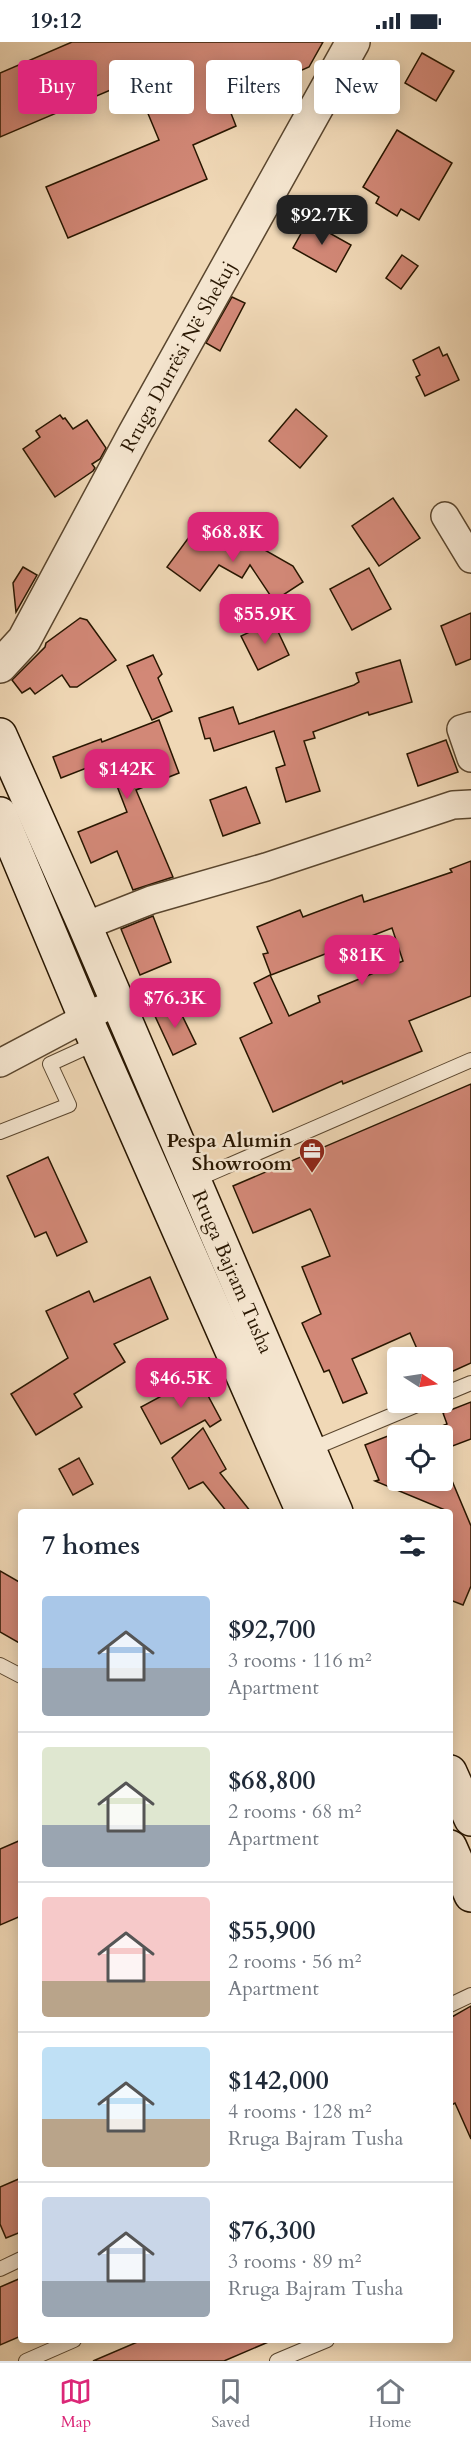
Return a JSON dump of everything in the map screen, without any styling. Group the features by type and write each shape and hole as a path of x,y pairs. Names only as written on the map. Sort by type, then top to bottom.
{"main road":[{"name":"Rruga Durrësi Në Shekuj","path":"0,666 24,640 134,435 353,42"},
{"name":"Rruga Bajram Tusha","path":"0,735 85,926 335,1509"},
{"name":"Rruga Bajram Tusha","path":"2,825 302,1509"},
{"path":"453,1779 471,1819"},
{"path":"453,1854 471,1895"}],"street":[{"path":"445,516 471,560"},
{"path":"471,726 461,729 471,758"},
{"path":"85,926 151,900 266,867 453,806 471,804"},
{"path":"0,1063 92,1030 116,1002"}],"lane":[{"path":"0,1132 69,1105 50,1064 92,1030"},
{"path":"193,1181 471,1060"},
{"path":"453,1390 471,1383"},
{"path":"309,1450 398,1413"},
{"path":"0,1665 18,1674"},
{"path":"453,2004 471,1995"},
{"path":"0,2269 18,2260"},
{"path":"26,2361 67,2343"},
{"path":"277,2361 320,2343"}],"building":[{"path":"72,42 323,42 309,67 302,70 302,60 206,60 206,114 231,114 236,126 193,145 207,179 68,238 46,187 159,140 148,114 194,114 194,60 109,60 109,91 97,96 97,60 30,60"},
{"path":"422,53 454,71 436,101 405,83"},
{"path":"18,65 18,114 54,114 0,137 0,73"},
{"path":"397,130 452,163 419,220 401,209 397,216 376,203 379,197 363,187"},
{"path":"308,221 351,245 336,272 293,248"},
{"path":"402,255 418,266 401,289 386,278"},
{"path":"232,297 245,303 220,351 206,343"},
{"path":"439,347 443,356 447,354 459,380 425,396 416,377 420,375 413,360"},
{"path":"296,409 327,436 300,468 269,441"},
{"path":"60,415 73,429 87,420 106,448 100,459 92,464 95,468 93,471 55,497 23,449 40,437 36,431"},
{"path":"393,498 420,538 379,566 352,526"},
{"path":"224,527 293,566 303,582 274,601 250,565 242,578 219,565 200,591 167,567 195,529 222,549 230,535"},
{"path":"23,567 37,575 16,612 13,583"},
{"path":"369,568 391,609 352,630 330,589"},
{"path":"471,613 471,659 456,665 441,626"},
{"path":"80,618 87,620 116,660 77,687 70,687 62,675 35,694 30,688 22,693 12,680 45,647 46,643"},
{"path":"273,621 289,655 258,670 241,636"},
{"path":"153,655 162,674 158,678 172,711 152,720 127,666"},
{"path":"400,660 412,702 369,715 368,712 313,732 315,738 304,741 320,791 286,802 276,768 285,765 274,731 214,751 210,738 205,739 199,718 233,707 239,724 354,685 359,682 356,673"},
{"path":"159,720 179,773 136,790 173,877 133,890 117,851 91,863 78,832 127,812 107,760 61,778 53,757 101,739 102,742"},
{"path":"446,740 458,772 418,786 407,754"},
{"path":"246,787 260,823 223,836 210,800"},
{"path":"471,861 471,996 409,1021 422,1051 343,1084 342,1081 273,1112 240,1038 272,1023 254,983 270,975 289,1016 320,1002 318,996 403,961 392,928 271,975 263,954 268,953 257,927 300,910 303,917 362,895 364,902 452,872 450,869"},
{"path":"153,916 171,962 140,975 121,929"},
{"path":"176,1003 196,1044 173,1055 154,1014"},
{"path":"471,1084 471,1363 453,1371 453,1347 416,1347 410,1333 352,1359 367,1393 343,1403 329,1370 324,1372 302,1323 321,1314 302,1267 330,1256 312,1212 310,1209 253,1233 233,1186"},
{"path":"48,1157 87,1242 57,1256 46,1232 35,1237 7,1176"},
{"path":"150,1277 168,1319 114,1344 125,1362 74,1394 82,1407 36,1435 11,1394 68,1358 46,1311 89,1291 94,1302"},
{"path":"199,1372 208,1388 205,1390 221,1420 210,1427 205,1420 161,1444 141,1407 182,1385 180,1382"},
{"path":"471,1402 471,1439 453,1446 453,1425 444,1425 447,1424 443,1413 453,1413 453,1409"},
{"path":"203,1428 226,1469 220,1473 249,1509 225,1509 203,1482 189,1489 172,1458"},
{"path":"387,1436 387,1486 375,1481 379,1480 365,1445"},
{"path":"79,1458 93,1484 73,1495 59,1469"},
{"path":"453,1483 471,1526 471,1586 463,1605 453,1601 453,1509 443,1509 399,1491 453,1491"},
{"path":"0,1571 18,1581 18,1642 0,1632"},
{"path":"18,1841 18,1917 0,1925 0,1849"},
{"path":"471,2006 471,2139 455,2103 453,2104 453,2016"},
{"path":"18,2179 18,2233 6,2238 0,2224 0,2187"},
{"path":"18,2279 18,2337 0,2345 0,2287"},
{"path":"135,2343 266,2343 224,2361 93,2361"}],"place":[{"name":"Pespa Alumin Showroom","path":"312,1174"}]}
